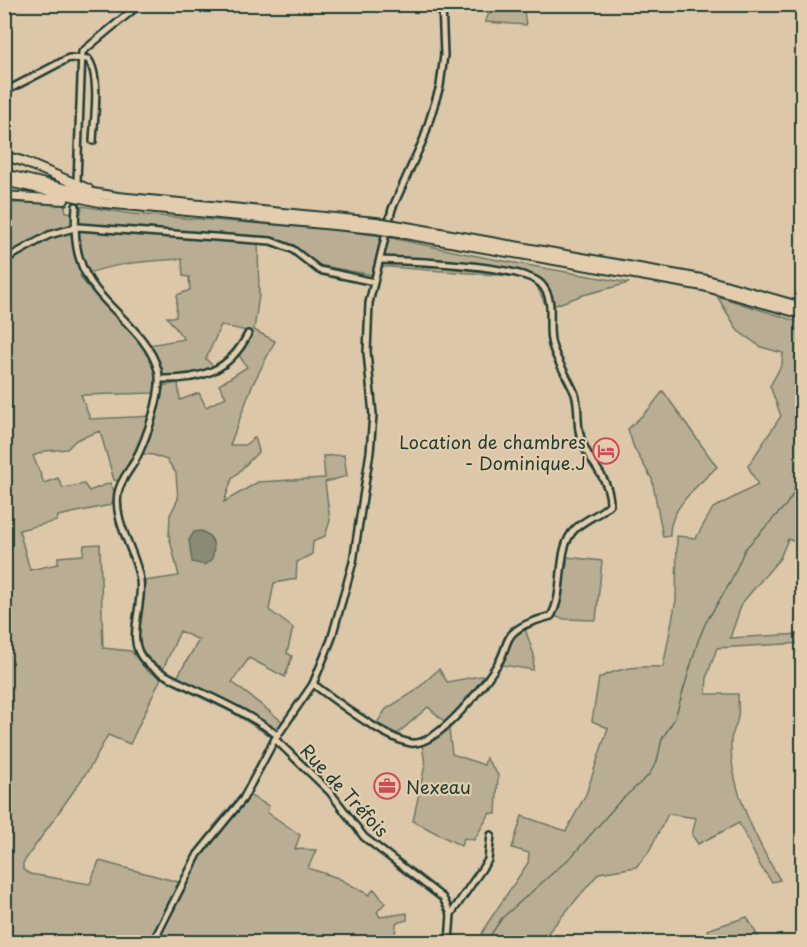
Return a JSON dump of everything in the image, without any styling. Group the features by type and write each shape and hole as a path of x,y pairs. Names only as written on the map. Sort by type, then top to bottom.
{"highway":[{"path":"4,151 70,183 118,197"},
{"path":"4,156 22,161"},
{"path":"4,174 63,188 118,197 376,225 707,280 802,307"},
{"path":"4,181 104,203 376,225"},
{"path":"7,196 91,204 104,203"},
{"path":"400,229 703,286 802,314"}],"street":[{"path":"77,181 80,57 94,40 140,4"},
{"path":"153,942 198,854 243,799 276,737 313,684 325,658 344,598 363,506 373,415 367,328 374,282 392,209 424,138 440,86 444,55 442,4"},
{"path":"4,92 69,58 88,59 92,66 95,90 93,141"},
{"path":"76,206 75,227 80,261 88,279 141,338 154,359 160,379 196,376 224,367 241,347 248,334"},
{"path":"4,260 49,235 75,227 271,241 292,249 319,270 374,282"},
{"path":"313,684 371,724 409,742 419,742 436,733 476,695 500,660 511,633 525,624 551,616 558,604 566,543 574,529 610,504 610,491 602,473 583,447 574,394 557,360 550,336 551,302 541,284 522,274 380,260"},
{"name":"Rue de Tréfois","path":"160,379 144,442 119,486 117,505 140,580 141,597 135,642 137,651 155,669 227,705 276,737 330,792 364,837 443,898 451,914"},
{"path":"449,942 451,914 488,860 491,835"}],"shaded area":[{"path":"493,5 523,5 526,25 485,22"},
{"path":"5,203 64,203 66,212 81,213 82,206 132,214 330,229 381,236 487,258 629,283 583,295 547,308 535,282 523,277 375,266 372,275 318,265 293,245 258,242 259,295 254,330 275,341 252,386 230,445 245,445 255,437 259,451 232,479 224,502 258,482 325,478 323,456 344,455 347,476 325,482 330,521 325,536 313,542 312,554 297,562 296,579 274,583 269,610 293,628 287,653 292,656 285,677 249,658 232,682 284,723 273,738 235,714 173,684 199,640 180,631 163,669 150,660 138,644 145,581 179,576 169,536 170,515 178,499 176,473 167,460 153,455 134,453 119,481 114,480 100,431 76,440 67,449 45,451 33,456 44,483 58,478 63,488 84,484 89,491 110,483 115,493 114,501 110,505 58,516 57,521 19,530 30,570 58,564 58,557 83,555 84,545 100,544 103,648 131,651 147,671 161,678 130,744 108,735 89,769 23,863 23,870 30,874 90,884 99,861 186,884 201,854 222,830 213,827 243,792 269,806 267,812 300,835 295,849 316,850 308,868 338,878 369,895 374,889 385,903 377,912 380,917 407,913 407,920 396,923 395,938 405,942 227,942 161,934 157,942 5,942 4,603 8,579 5,564 11,554 4,546","holes":["182,259 183,276 189,277 190,290 177,295 176,317 167,317 184,339 149,345 164,375 173,377 215,368 206,359 221,325 251,332 238,354 247,367 219,385 226,397 206,407 199,393 180,400 178,383 162,386 156,416 90,419 81,395 154,393 155,376 150,360 141,345 80,276 118,265"]},
{"path":"717,296 802,323 802,545 788,539 780,558 742,603 730,638 802,634 802,643 717,648 707,676 706,694 738,694 738,717 731,740 735,776 746,813 762,849 780,880 772,882 761,867 739,823 698,844 692,835 696,818 668,814 648,853 636,867 599,873 540,942 478,942 487,924 528,863 529,853 512,848 522,816 566,831 586,794 608,728 592,721 599,678 630,668 663,667 676,600 677,536 696,538 713,508 758,485 748,466 781,416 770,386 782,364 783,353 761,347 738,331"},
{"path":"663,391 717,467 679,507 674,516 670,536 663,537 652,479 634,448 628,429 650,408"},
{"path":"201,531 212,539 214,547 211,561 204,565 192,562 189,540 194,532"},
{"path":"567,557 602,561 596,620 565,619 547,615 555,603 559,567 567,566"},
{"path":"523,623 534,655 533,670 496,664 511,627"},
{"path":"439,669 447,682 486,675 469,699 446,723 428,707 397,734 377,723 386,709 414,692"},
{"path":"449,730 452,754 484,765 486,758 498,775 496,814 490,813 474,840 464,838 461,846 413,821 425,765 422,744"},
{"path":"747,917 761,942 708,942 713,939 707,930"}],"waterway":[{"path":"486,942 502,918 573,855 619,802 649,775 657,761 662,739 675,718 706,622 730,583 745,549 786,505 802,480"}],"place":[{"name":"Location de chambres - Dominique.J","path":"606,451"},
{"name":"Nexeau","path":"387,786"}]}
